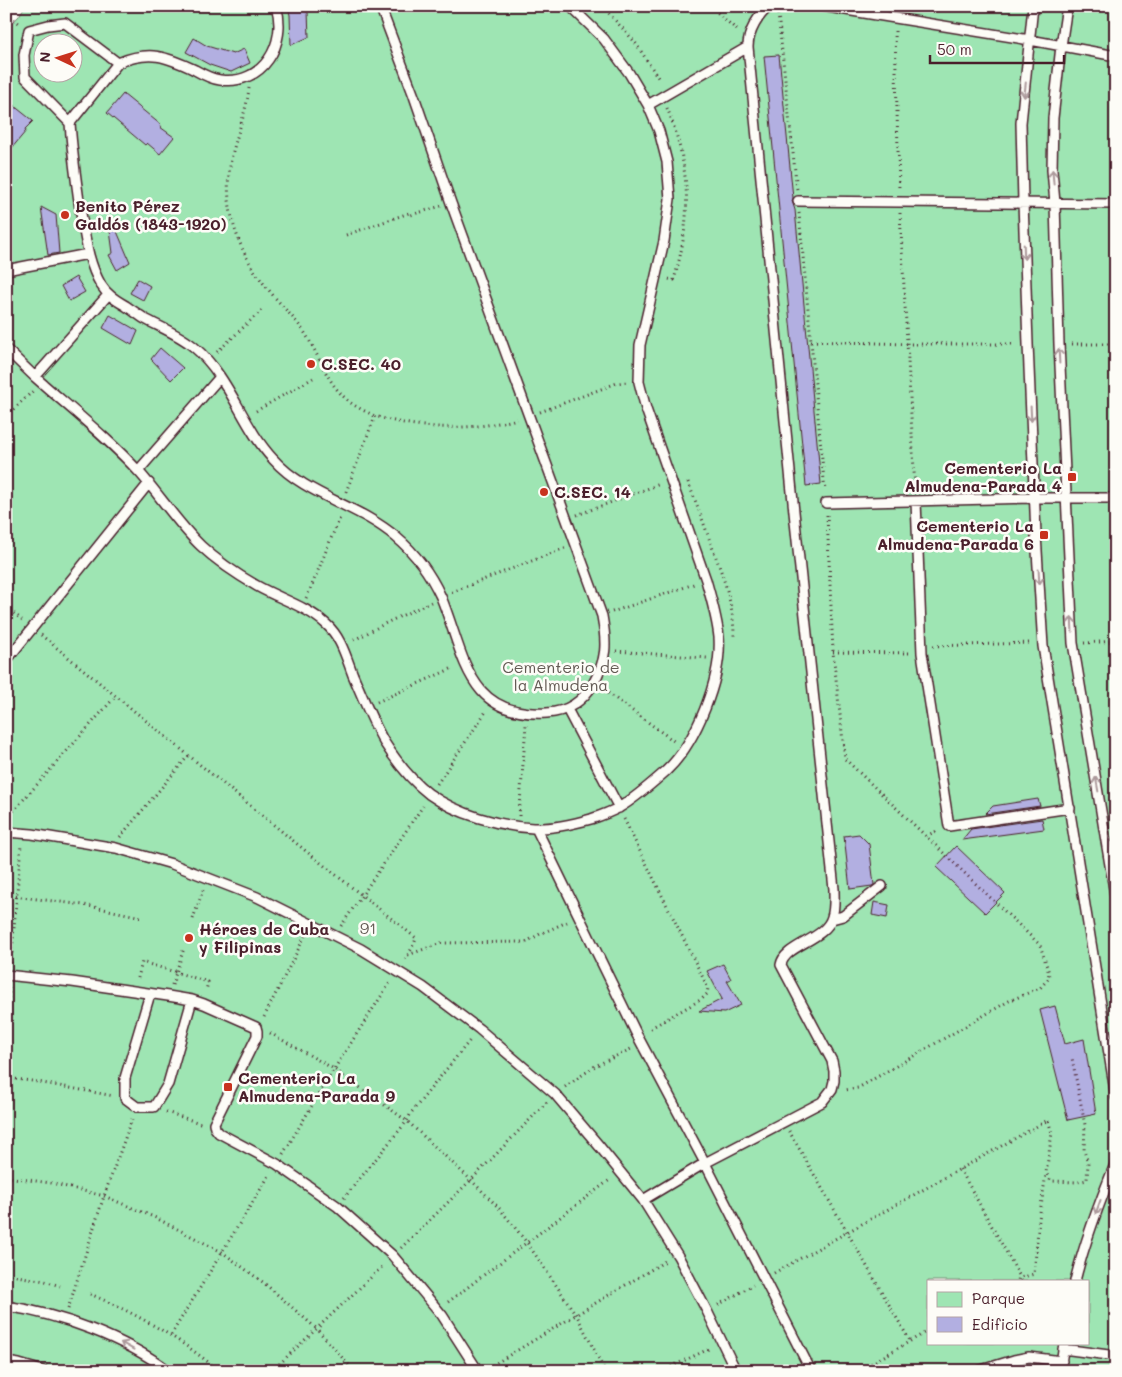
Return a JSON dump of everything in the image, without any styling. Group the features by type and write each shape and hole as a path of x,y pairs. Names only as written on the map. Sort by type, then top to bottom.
{"lane":[{"path":"70,123 118,63 130,58 143,55 177,61 220,80 248,77 264,66 274,51 279,31 279,17 276,6"},
{"path":"118,63 65,23 29,30 24,54 25,77 70,123 77,186 88,254 100,283 108,295 185,340 196,349 220,377 262,446 286,472 301,483 382,526 398,538 430,576 440,597 464,663 474,683 492,701 512,710 527,713 553,713 567,709 578,702 589,690 599,673 605,650 602,616 380,6"},
{"path":"6,349 38,380 105,438 138,471 201,546 228,568 258,586 301,607 333,631 342,646 384,741 394,757 413,779 430,794 460,811 492,822 536,828 576,823 619,808 645,790 670,767 691,739 706,706 718,659 719,637 712,599 646,409 639,382 640,345 664,241 670,199 666,162 659,131 648,105 629,73 604,39 570,6"},
{"path":"643,1200 705,1164 822,1102 832,1089 834,1080 834,1071 829,1054 781,965 782,959 787,954 821,932 832,919 834,889 794,512 748,43 760,14 770,6"},
{"path":"821,6 1116,56"},
{"path":"1034,6 1021,123 1028,344 1043,646 1116,1097"},
{"path":"1067,6 1053,118 1052,170 1055,203 1059,344 1073,643 1116,901"},
{"path":"648,105 748,43"},
{"path":"798,201 1116,204"},
{"path":"6,270 88,254"},
{"path":"38,380 108,295"},
{"path":"138,471 220,377"},
{"path":"6,661 149,483"},
{"path":"826,503 1116,498"},
{"path":"916,500 922,653 949,826 1070,808"},
{"path":"567,709 619,808"},
{"path":"536,828 640,1040 764,1278 810,1371"},
{"path":"6,832 111,847 172,864 257,897 361,949 423,987 479,1029 554,1094 643,1200 677,1254 736,1371"},
{"path":"832,919 843,916 882,886"},
{"path":"9,975 72,982 192,1000 256,1027 257,1036 214,1123 219,1133 277,1164 337,1206 393,1256 438,1310 478,1371"},
{"path":"150,994 125,1078 125,1098 137,1107 154,1107 168,1084 192,1000"},
{"path":"1075,1280 1082,1252 1116,1162"},
{"path":"6,1306 69,1321 119,1341 169,1371"},
{"path":"978,1371 1014,1360 1029,1358 1061,1366 1064,1346 1116,1356"},
{"path":"6,1362 43,1371"}],"path":[{"path":"602,6 635,42 659,79"},
{"path":"710,6 748,43"},
{"path":"778,6 826,503 834,652 845,759 1040,944 1049,973 1048,979 1040,988 1008,1001 858,1088"},
{"path":"895,18 899,201 916,500"},
{"path":"248,77 248,99 235,140 229,174 229,206 234,227 244,253 260,279 303,331 332,383 345,398 374,416 392,421 434,427 465,427 514,420 617,383 639,382"},
{"path":"667,108 675,129"},
{"path":"346,235 409,212 411,215 451,203"},
{"path":"674,280 679,259"},
{"path":"208,361 263,309"},
{"path":"811,341 907,344 1028,344"},
{"path":"1059,344 1116,344"},
{"path":"244,418 313,378"},
{"path":"6,416 38,380"},
{"path":"301,607 315,579 374,416"},
{"path":"566,519 670,480"},
{"path":"687,482 721,570 730,602 734,630"},
{"path":"342,646 386,622 440,597 566,548"},
{"path":"602,616 706,580"},
{"path":"6,607 416,938 414,945 334,1068 171,1335"},
{"path":"1073,643 1116,641"},
{"path":"935,646 1021,644"},
{"path":"605,650 718,659"},
{"path":"834,652 922,653"},
{"path":"367,706 464,663"},
{"path":"594,682 684,748"},
{"path":"7,822 8,817 116,696"},
{"path":"334,936 492,701"},
{"path":"518,826 527,713"},
{"path":"111,847 188,755"},
{"path":"272,1371 471,1180 554,1094 580,1075 640,1040 708,994 708,988 619,808"},
{"path":"6,1018 22,833"},
{"path":"194,919 204,890"},
{"path":"6,895 84,905 142,917"},
{"path":"407,955 441,943 526,942 579,916"},
{"path":"311,924 262,1022 256,1027 334,1068 407,1121 471,1180 500,1209 527,1242 577,1316 605,1371"},
{"path":"174,978 184,948"},
{"path":"137,976 142,962 208,982 206,989"},
{"path":"337,1206 479,1029"},
{"path":"1046,1173 1051,1181 1078,1182 1088,1180 1088,1162 1084,1151 1085,1125 1072,1058"},
{"path":"6,1078 125,1098"},
{"path":"72,1296 104,1196 137,1107"},
{"path":"154,1107 216,1128"},
{"path":"707,1311 764,1278 1048,1120 1052,1133 1039,1219 1034,1274 1020,1280 1020,1275 960,1169"},
{"path":"784,1122 910,1341"},
{"path":"438,1310 620,1172"},
{"path":"6,1177 52,1183 104,1196 156,1218 222,1252 264,1284 317,1329 354,1371"},
{"path":"483,1371 677,1254"},
{"path":"6,1274 46,1281 60,1286"},
{"path":"90,1294 127,1310 171,1335 219,1371"},
{"path":"858,1371 927,1332"},
{"path":"662,1371 723,1342"}],"green space":[{"name":"Cementerio de la Almudena","path":"25,6 1116,6 1116,1371 6,1371 6,30 19,16"}],"building":[{"path":"288,6 305,6 306,12 308,12 309,37 291,45 290,15"},
{"path":"194,38 207,46 233,54 244,49 250,63 231,72 210,65 186,52"},
{"path":"779,55 821,484 806,486 764,56"},
{"path":"123,94 174,137 160,154 147,143 145,145 107,113"},
{"path":"13,105 33,121 6,155 6,114"},
{"path":"41,207 56,215 59,253 48,255"},
{"path":"113,222 130,262 117,270 109,255 113,253 109,223"},
{"path":"76,277 85,292 69,301 61,286"},
{"path":"138,279 150,286 143,300 130,293"},
{"path":"110,315 138,331 132,345 103,328"},
{"path":"160,348 183,368 171,380 151,359"},
{"path":"1038,799 1040,806 985,814 993,806"},
{"path":"1042,819 1044,829 962,840 971,829"},
{"path":"859,834 869,844 874,885 850,889 844,836"},
{"path":"956,846 1005,893 985,913 936,867"},
{"path":"874,902 889,905 887,918 872,915"},
{"path":"723,964 731,979 727,981 741,1005 724,1013 699,1011 722,999 707,971"},
{"path":"1055,1006 1065,1044 1084,1039 1096,1114 1068,1120 1040,1010"}],"place":[{"name":"Benito Pérez Galdós (1843-1920)","path":"65,215"},
{"name":"C.SEC. 40","path":"311,364"},
{"name":"Cementerio La Almudena-Parada 4","path":"1072,477"},
{"name":"C.SEC. 14","path":"544,492"},
{"name":"Cementerio La Almudena-Parada 6","path":"1044,535"},
{"name":"Héroes de Cuba y Filipinas","path":"189,938"},
{"name":"Cementerio La Almudena-Parada 9","path":"228,1087"}],"park label":[{"name":"91","path":"368,928"}]}
